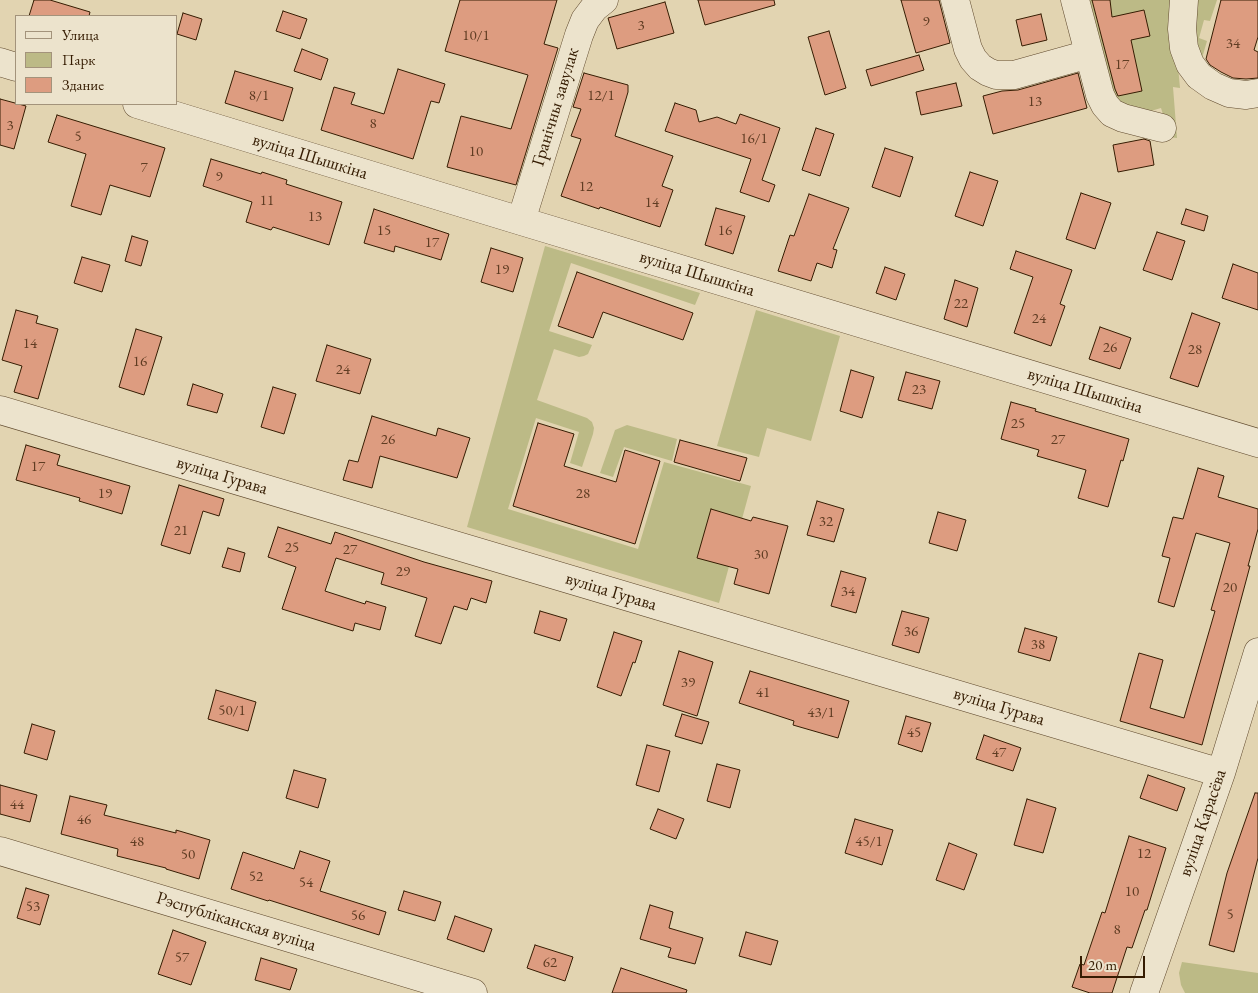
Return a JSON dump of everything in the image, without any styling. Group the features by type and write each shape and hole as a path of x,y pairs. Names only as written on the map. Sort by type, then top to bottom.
{"street":[{"path":"955,0 968,49 973,59 988,72 996,75 1014,75 1089,54"},
{"path":"1075,0 1104,105 1112,113 1123,118 1162,128"},
{"path":"1184,0 1182,29 1184,48 1190,64 1200,76 1213,86 1229,93 1246,95 1258,93"},
{"name":"Гранічны завулак","path":"521,221 579,35 595,3"},
{"path":"0,62 15,67"},
{"name":"вуліца Шышкіна","path":"141,105 1258,442"},
{"name":"вуліца Гурава","path":"0,410 1221,773"},
{"name":"вуліца Карасёва","path":"1144,993 1221,773 1258,652"},
{"name":"Рэспубліканская вуліца","path":"0,851 473,993"}],"green space":[{"path":"1081,0 1175,0 1175,34 1180,88 1173,87 1177,138 1163,136 1165,121 1161,108 1144,113 1119,109"},
{"path":"1193,0 1217,0 1210,21 1204,20 1199,38 1207,41 1200,65 1195,57"},
{"path":"545,246 700,293 695,305 571,263 549,331 592,345 588,354 579,357 554,349 537,400 587,418 592,422 593,434 582,467 570,463 579,432 536,418 508,509 638,549 664,462 751,486 719,603 467,527"},
{"path":"756,310 840,336 811,441 767,428 759,457 717,446"},
{"path":"627,425 677,439 672,461 624,447 613,477 600,473 615,430"},
{"path":"1182,962 1258,973 1258,993 1185,993 1181,985 1179,973"}],"building":[{"path":"34,0 50,0 90,12 89,15 29,15"},
{"path":"460,0 557,0 544,44 558,48 516,185 447,167 461,116 511,129 528,75 445,51"},
{"path":"698,0 774,0 775,5 705,25"},
{"path":"901,0 939,0 950,43 916,53"},
{"path":"1092,0 1110,0 1112,17 1144,10 1150,36 1131,40 1142,91 1118,96"},
{"path":"1221,0 1258,0 1258,37 1254,50 1258,52 1258,78 1233,78 1210,65 1206,59"},
{"path":"665,2 674,33 617,49 608,18"},
{"path":"283,11 307,19 300,39 276,31"},
{"path":"183,13 202,19 196,40 178,34"},
{"path":"1041,14 1047,40 1022,46 1016,20"},
{"path":"829,31 846,88 825,95 808,37"},
{"path":"302,49 328,59 321,80 294,71"},
{"path":"919,55 924,70 871,86 866,70"},
{"path":"398,69 445,84 439,103 431,101 413,159 321,130 334,87 355,93 351,104 384,114"},
{"path":"235,71 293,88 283,121 225,103"},
{"path":"584,73 628,85 628,92 615,136 673,156 662,186 673,190 660,227 561,196 581,139 571,136 581,109 573,107"},
{"path":"1078,73 1087,108 993,134 983,96 1002,91 1018,90"},
{"path":"956,83 962,106 921,115 916,92"},
{"path":"0,99 15,103 15,105 26,106 14,149 0,145"},
{"path":"675,103 696,110 699,122 717,117 736,124 740,114 780,128 762,180 775,185 769,202 740,192 751,159 665,131"},
{"path":"57,115 165,148 150,197 110,185 101,215 71,206 86,154 48,142"},
{"path":"816,128 834,134 820,176 802,170"},
{"path":"1144,139 1150,141 1154,165 1118,172 1113,145"},
{"path":"885,148 913,157 900,197 872,187"},
{"path":"211,159 287,180 286,184 342,202 329,245 273,227 271,230 246,222 252,202 203,186"},
{"path":"970,172 998,181 983,226 955,216"},
{"path":"1081,193 1111,203 1095,249 1066,239"},
{"path":"809,194 849,208 833,249 837,250 832,268 817,263 811,281 778,271 790,235 794,236"},
{"path":"716,208 745,216 733,254 705,245"},
{"path":"374,209 449,234 441,260 395,246 394,252 364,243"},
{"path":"1186,209 1208,216 1204,231 1181,224"},
{"path":"1157,232 1185,241 1172,280 1143,270"},
{"path":"132,236 148,241 141,266 125,261"},
{"path":"491,248 523,258 513,292 481,282"},
{"path":"1016,251 1072,270 1060,304 1065,306 1051,346 1014,333 1033,277 1010,269"},
{"path":"82,257 110,265 102,292 74,283"},
{"path":"1233,264 1258,273 1258,310 1222,298"},
{"path":"885,267 905,274 896,300 876,293"},
{"path":"577,272 693,313 683,340 603,312 593,338 558,326"},
{"path":"955,280 978,288 967,327 944,319"},
{"path":"16,310 38,316 36,323 58,329 38,399 14,392 22,366 2,360"},
{"path":"1192,313 1220,323 1198,387 1170,378"},
{"path":"1100,327 1131,338 1120,369 1089,359"},
{"path":"136,329 162,337 144,395 119,387"},
{"path":"327,345 371,359 360,394 316,381"},
{"path":"851,370 874,377 862,418 840,411"},
{"path":"906,372 940,381 932,409 898,400"},
{"path":"193,384 223,394 217,413 187,405"},
{"path":"273,387 296,394 284,434 261,427"},
{"path":"1011,402 1129,439 1108,507 1078,498 1086,470 1037,456 1039,450 1001,439"},
{"path":"372,416 436,436 438,428 470,438 457,478 380,456 372,488 343,480 349,460 358,462"},
{"path":"538,423 574,434 564,466 616,482 625,450 660,461 635,544 513,506"},
{"path":"680,440 747,458 740,481 674,462"},
{"path":"26,445 60,455 57,465 130,486 122,514 79,501 80,498 16,480"},
{"path":"1198,468 1224,476 1218,497 1258,509 1258,529 1248,566 1250,566 1202,745 1120,721 1139,653 1163,660 1150,708 1184,718 1215,611 1211,610 1230,543 1196,533 1174,607 1158,602 1170,558 1162,556 1173,517 1183,519"},
{"path":"179,485 224,499 219,516 203,511 190,554 161,545"},
{"path":"817,501 844,509 834,542 807,535"},
{"path":"711,509 751,521 753,517 788,526 769,594 734,584 738,569 697,558"},
{"path":"938,512 966,520 957,551 929,543"},
{"path":"278,527 331,544 335,532 424,562 492,581 486,603 471,598 467,610 454,606 441,644 415,636 427,598 381,584 384,573 336,558 325,591 365,604 366,601 386,607 380,630 355,623 353,631 282,609 296,567 268,557"},
{"path":"228,548 245,553 240,572 222,567"},
{"path":"841,571 866,578 856,613 831,606"},
{"path":"540,611 567,619 560,641 534,633"},
{"path":"902,611 929,618 919,653 892,645"},
{"path":"1025,628 1057,637 1050,661 1018,652"},
{"path":"614,632 642,641 621,696 597,687"},
{"path":"679,651 713,662 697,716 663,705"},
{"path":"750,671 849,701 838,738 793,725 794,721 739,703"},
{"path":"216,690 256,702 248,731 208,719"},
{"path":"682,714 709,722 702,744 675,736"},
{"path":"906,716 931,723 922,752 898,744"},
{"path":"32,724 55,731 47,760 24,753"},
{"path":"984,735 1021,748 1013,771 976,759"},
{"path":"647,745 670,751 659,792 636,785"},
{"path":"717,764 740,770 730,808 707,801"},
{"path":"294,770 326,779 318,808 286,798"},
{"path":"1148,775 1185,788 1177,811 1140,798"},
{"path":"0,785 37,795 30,822 0,814"},
{"path":"1255,793 1258,793 1258,858 1234,952 1209,945 1227,873"},
{"path":"70,796 107,805 104,815 176,833 176,830 210,840 199,879 166,868 117,856 118,849 61,834"},
{"path":"1027,799 1056,808 1043,853 1014,845"},
{"path":"658,809 684,819 676,839 650,829"},
{"path":"855,819 893,830 882,865 845,853"},
{"path":"1129,836 1166,848 1147,910 1145,910 1132,948 1127,947 1112,993 1090,993 1072,987 1080,964 1084,965 1102,912 1105,913"},
{"path":"949,843 977,854 964,890 936,880"},
{"path":"300,851 330,861 320,891 386,912 379,935 231,889 243,852 294,869"},
{"path":"26,888 49,895 40,925 17,918"},
{"path":"404,891 441,902 435,921 398,910"},
{"path":"650,905 673,912 669,928 703,938 695,964 668,957 671,948 640,939"},
{"path":"455,916 492,929 484,952 447,939"},
{"path":"173,930 206,942 191,985 158,974"},
{"path":"746,932 778,941 771,965 739,956"},
{"path":"535,945 573,957 565,981 527,968"},
{"path":"261,958 297,969 290,990 255,980"},
{"path":"621,968 687,990 686,993 612,993"}]}
